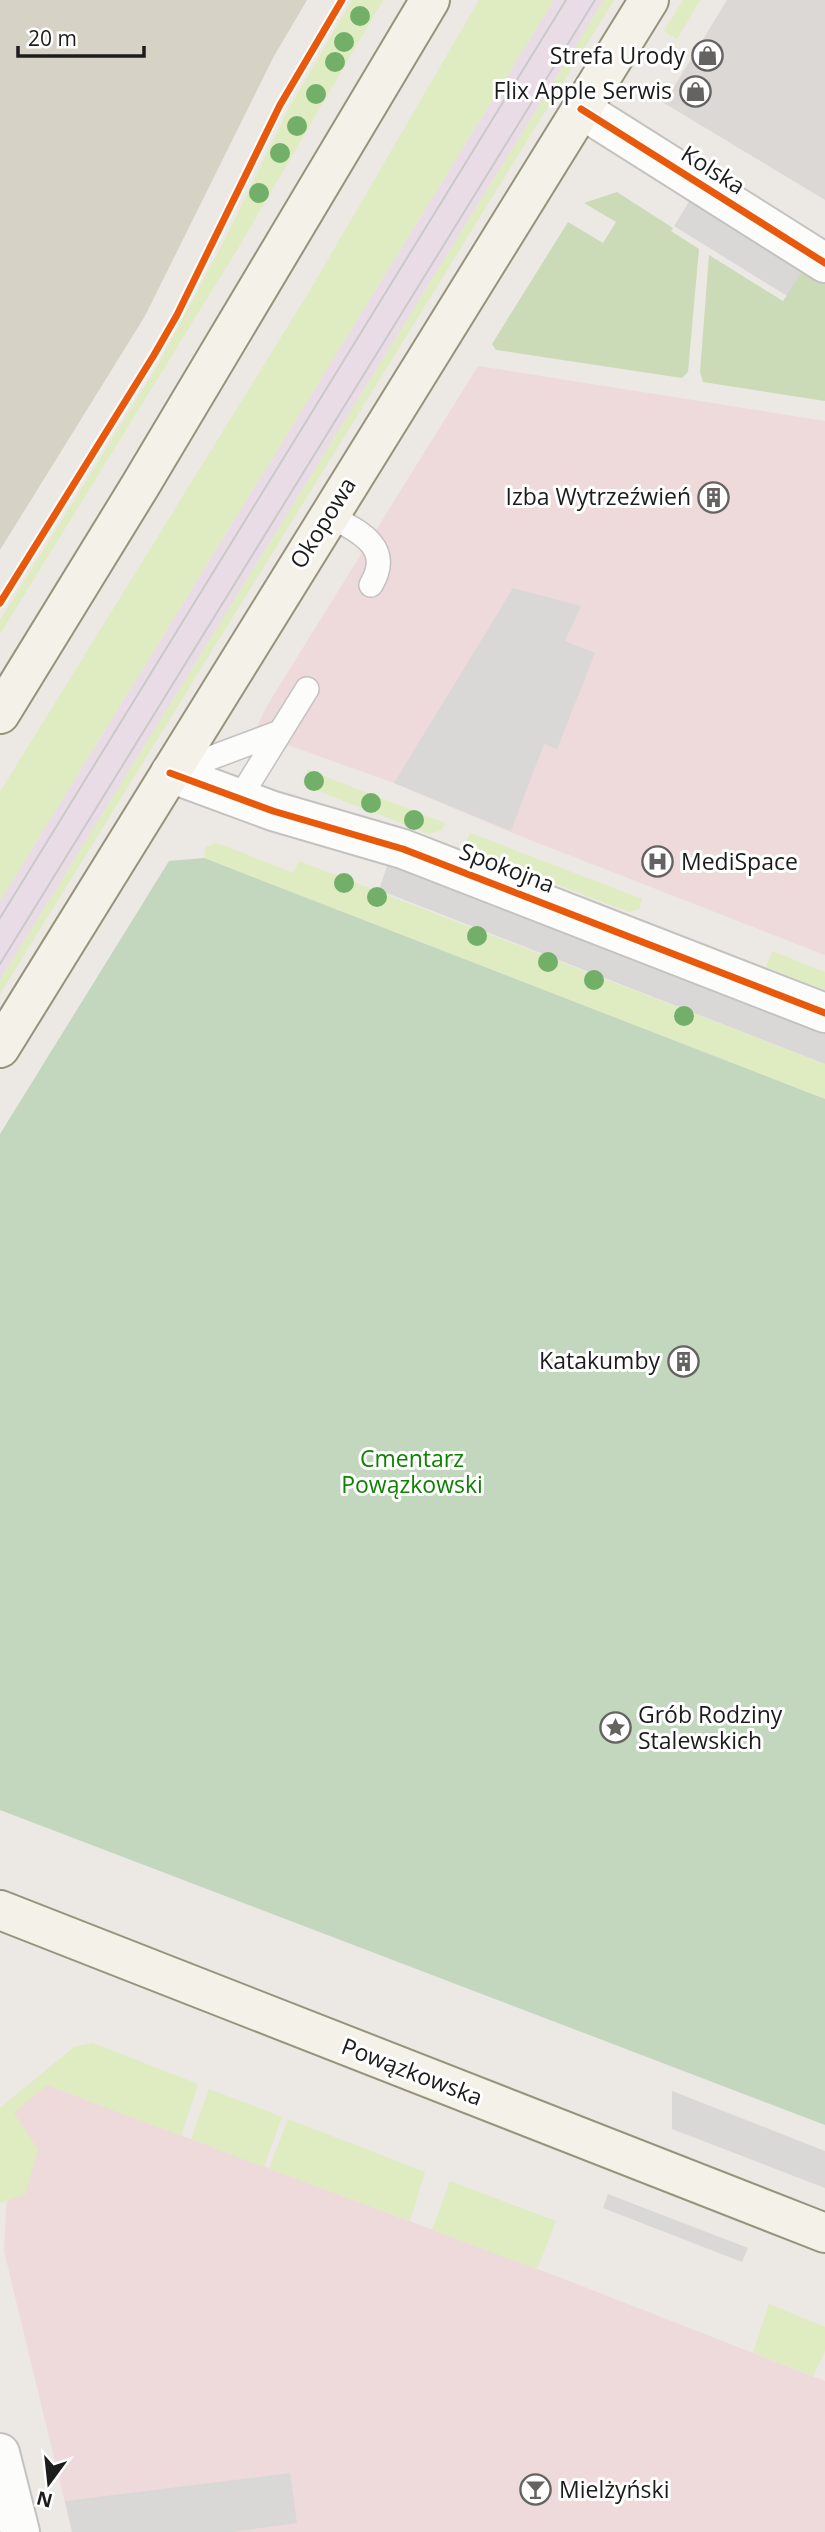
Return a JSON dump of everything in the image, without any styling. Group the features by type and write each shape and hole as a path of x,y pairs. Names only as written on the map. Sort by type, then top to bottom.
{"main road":[{"path":"0,714 141,486 430,0"},
{"name":"Okopowa","path":"0,1048 649,0"},
{"name":"Powązkowska","path":"3,1920 825,2233"}],"street":[{"name":"Kolska","path":"581,109 825,263"},
{"name":"Spokojna","path":"170,773 273,811 404,849 825,1013"},
{"path":"2,2471 20,2532"}],"lane":[{"path":"328,515 363,533 377,551 379,571 371,585"},
{"path":"239,799 307,689"},
{"path":"170,773 280,732"}],"shaded area":[{"path":"0,0 307,0 274,56 145,316 0,550"},
{"path":"554,0 604,0 0,980 0,901"},
{"path":"727,0 825,0 825,200 664,103"},
{"path":"690,200 803,270 787,296 674,226"},
{"path":"478,366 825,421 825,955 510,832 394,783 254,733 268,704"},
{"path":"513,588 581,606 565,641 595,653 557,749 544,744 511,831 394,783"},
{"path":"388,863 825,1033 825,1064 379,890"},
{"path":"47,2085 551,2274 825,2381 825,2532 72,2532 4,2251 11,2111"},
{"path":"672,2091 825,2151 825,2188 672,2129"},
{"path":"608,2194 748,2248 742,2262 603,2208"},
{"path":"290,2473 297,2523 232,2532 72,2532 65,2501"}],"green space":[{"path":"352,0 383,0 237,250 0,634 0,620 159,363 224,241 289,108"},
{"path":"479,0 554,0 0,901 0,792 312,287"},
{"path":"604,0 614,0 0,994 0,980"},
{"path":"683,0 700,0 677,39 664,31"},
{"path":"617,192 673,228 671,231 699,249 688,372 682,378 496,350 492,344 568,222 603,243 616,222 584,203"},
{"path":"709,255 783,301 803,270 825,284 825,401 703,382 700,372"},
{"path":"308,770 445,823 442,830 429,834 313,789 303,782"},
{"path":"470,833 642,899 639,909 629,912 464,849"},
{"path":"213,843 293,873 299,861 825,1064 825,1099 204,858 206,846 212,846"},
{"name":"Cmentarz Powązkowski","path":"204,858 825,1099 825,2125 0,1810 0,1134 169,861"},
{"path":"772,951 825,972 825,990 766,967"},
{"path":"93,2043 198,2084 181,2136 47,2085 14,2113 38,2149 25,2195 0,2203 0,2108 74,2047"},
{"path":"209,2089 282,2117 264,2167 191,2139"},
{"path":"288,2119 425,2172 410,2221 269,2169"},
{"path":"450,2181 556,2221 537,2269 432,2230"},
{"path":"769,2304 825,2327 825,2351 813,2376 753,2353"}],"tram line":[{"path":"0,918 566,0"},
{"path":"0,964 595,0"}],"cycle path":[{"path":"0,603 177,315 280,105 342,0"},
{"path":"581,109 825,263"},
{"path":"170,773 273,811 403,849 825,1013"}],"place":[{"name":"Strefa Urody","path":"708,56"},
{"name":"Flix Apple Serwis","path":"695,91"},
{"name":"Izba Wytrzeźwień","path":"714,497"},
{"name":"MediSpace","path":"658,862"},
{"name":"Katakumby","path":"683,1361"},
{"name":"Grób Rodziny Stalewskich","path":"615,1728"},
{"name":"Mielżyński","path":"536,2490"}]}
